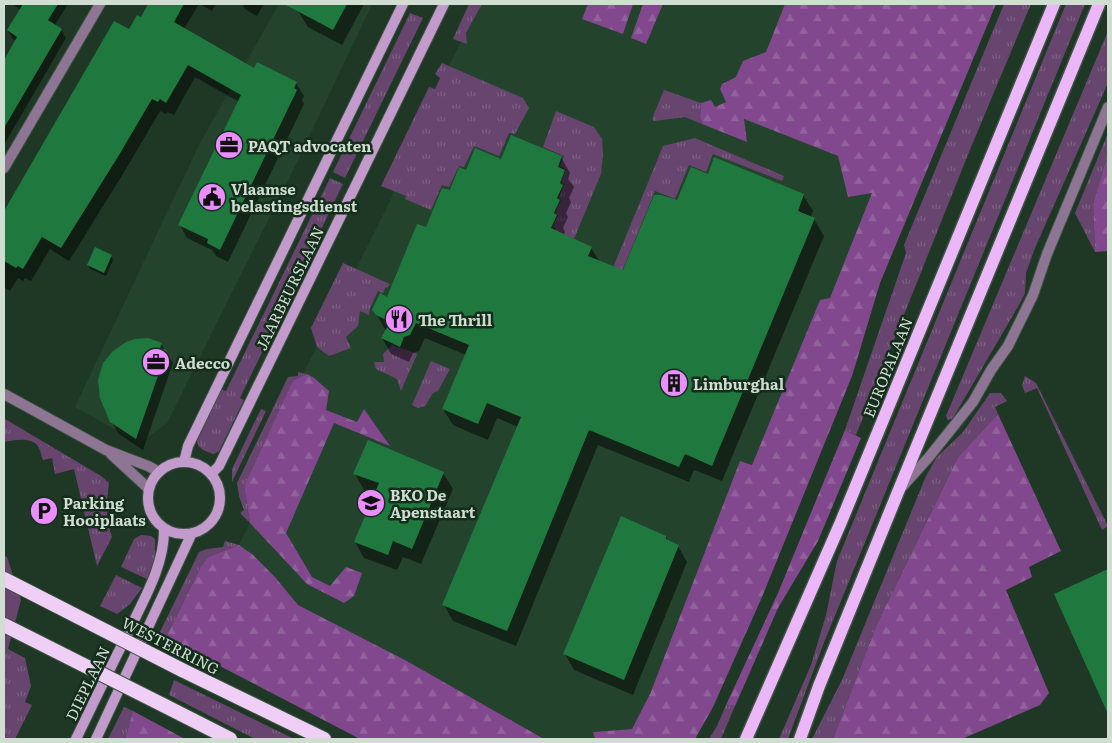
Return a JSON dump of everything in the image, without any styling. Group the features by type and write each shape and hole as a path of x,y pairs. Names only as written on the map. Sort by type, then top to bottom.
{"highway":[{"name":"WESTERRING","path":"4,579 182,670 324,739"},
{"path":"4,625 230,739"}],"main road":[{"name":"JAARBEURSLAAN","path":"184,462 188,446 403,4"},
{"name":"JAARBEURSLAAN","path":"211,474 219,466 444,4"},
{"name":"EUROPALAAN","path":"746,739 841,522 1054,4"},
{"path":"800,739 819,686 898,492 1100,4"},
{"path":"184,462 194,463 211,474 217,483 220,493 216,514 210,522 192,533 183,534 164,528 150,510 148,500 149,488 159,472 172,464 184,462"},
{"name":"DIEPLAAN","path":"76,739 150,586 160,559 164,541 164,528"},
{"name":"DIEPLAAN","path":"96,739 192,533"}],"street":[{"path":"4,168 100,4"},
{"path":"898,492 973,402 991,370 1008,346 1034,295 1047,254 1108,107"},
{"path":"4,394 106,450 159,472"},
{"path":"106,450 149,488"}],"shaded area":[{"path":"279,4 372,4 300,156 167,423 140,443 75,407 200,143"},
{"path":"479,4 801,4 744,118 838,156 872,193 830,298 820,300 752,466 741,461 650,694 632,729 593,732 595,739 544,739 405,660 298,605 275,577 252,554 239,545 250,523 248,488 392,197 400,168"}],"green space":[{"path":"469,4 482,4 466,33 467,44 453,39"},
{"path":"588,4 633,4 623,34 582,19"},
{"path":"643,4 663,4 646,44 631,38"},
{"path":"785,4 996,4 880,283 852,376 762,597 713,707 695,739 595,739 593,732 632,729 650,694 740,461 752,465 820,300 830,298 872,193 848,197 838,156 744,119 747,142 702,124 700,118 701,103 711,100 715,107 726,102 720,89 722,84 736,77 743,61 766,52"},
{"path":"1004,4 1031,4 969,152 856,435 845,430 906,253 904,245"},
{"path":"1066,4 1085,4 823,645 788,739 779,739 811,665 826,615 837,561"},
{"path":"410,13 423,18 345,178 333,172"},
{"path":"1108,31 1108,83 1035,248 1026,273 1025,293 953,418 948,420 946,416"},
{"path":"442,63 523,98 529,108 515,134 509,133 499,156 474,146 464,167 459,166 449,187 442,185 431,210 405,199 406,196 381,186 429,87 435,89 440,78 435,74"},
{"path":"664,90 701,103 700,118 702,124 685,117 654,121 652,119"},
{"path":"556,111 594,127 602,139 601,174 566,258 550,242 556,228 553,227 558,215 555,213 561,200 559,198 564,184 561,182 566,169 560,166 564,156 543,147"},
{"path":"1108,133 1108,153 1093,204 1095,252 1075,213"},
{"path":"695,138 784,176 782,181 713,154 706,172 689,165 675,199 655,191 619,279 610,275 663,146"},
{"path":"1108,153 1108,251 1095,252 1093,204"},
{"path":"330,178 343,184 240,398 244,400 219,451 214,454 205,451 199,446 197,441 221,389 226,391"},
{"path":"343,263 390,284 383,293 378,291 370,308 369,315 360,311 358,326 346,337 351,348 329,356 317,347 311,328"},
{"path":"392,345 417,354 401,391 397,379 376,369 374,362 384,362 383,354"},
{"path":"431,361 450,369 438,391 433,393 425,406 418,408 412,405"},
{"path":"298,372 307,374 293,382 244,486 250,523 240,513 244,510 237,483 288,377 298,376"},
{"path":"307,374 329,391 326,410 357,422 364,409 390,446 334,423 286,533 312,577 330,586 346,567 362,573 354,596 344,603 307,584 250,523 244,486 293,381"},
{"path":"1025,376 1036,383 1108,526 1102,530 1037,388 1025,393 1022,385"},
{"path":"990,393 1001,393 1007,401 995,407 998,414 958,457 876,626 833,739 812,739 842,680 926,476 937,457 963,432"},
{"path":"261,409 266,411 232,482 232,469"},
{"path":"998,414 1061,551 1029,567 1032,577 1006,590 1049,693 1040,705 962,739 833,739 876,626 958,457"},
{"path":"5,419 101,476 109,483 107,511 112,537 97,566 74,469 55,474 52,458 43,460 36,444 28,440 4,442"},
{"path":"845,430 861,438 818,541 778,608 735,706 726,705 778,593"},
{"path":"141,535 151,536 155,539 155,559 147,579 121,567 134,539"},
{"path":"225,541 239,545 208,557 200,568 166,638 159,634 199,552 223,547"},
{"path":"239,545 252,554 275,577 298,605 405,660 544,739 360,739 166,638 200,568 208,557"},
{"path":"4,556 7,557 21,600 8,649 4,657"},
{"path":"116,575 142,588 130,604 117,614 100,606"},
{"path":"8,649 25,658 31,686 25,702 32,705 15,739 4,739 4,657"},
{"path":"174,680 294,739 255,739 169,695"},
{"path":"726,705 735,706 721,739 709,739 717,726"},
{"path":"124,707 133,711 125,739 108,739"},
{"path":"133,711 185,739 125,739"}],"building":[{"path":"23,4 58,4 48,20 62,29 4,128 4,60 17,37 7,30"},
{"path":"148,4 184,4 174,22 254,68 257,62 297,82 294,88 297,90 220,250 207,243 208,239 178,225 241,95 188,65 166,103 160,99 158,102 152,99 61,248 42,237 23,269 18,266 16,268 4,261 4,211 114,21 129,29 137,15 141,17"},
{"path":"284,4 347,4 333,30"},
{"name":"Limburghal","path":"511,135 562,156 558,167 565,170 560,183 563,185 557,198 560,200 554,213 557,215 551,228 592,247 588,256 623,270 654,195 677,200 691,167 708,174 714,157 804,194 798,211 815,218 712,466 685,454 679,467 589,430 507,631 442,605 521,417 487,403 478,424 442,409 469,345 416,323 410,335 404,337 400,347 381,338 390,322 376,315 372,310 380,293 387,297 417,224 426,227 442,188 450,190 459,167 466,170 475,148 501,159"},
{"path":"95,247 112,255 104,273 87,265"},
{"path":"148,338 162,343 160,348 167,350 136,439 110,422 100,398 98,380 103,363 112,352 126,342"},
{"path":"368,440 444,472 412,549 393,541 388,555 354,542 379,483 353,474"},
{"path":"621,516 666,536 666,539 679,545 624,680 563,654"},
{"path":"1108,569 1108,714 1054,594"}],"place":[{"name":"PAQT advocaten","path":"229,145"},
{"name":"Vlaamse belastingsdienst","path":"212,197"},
{"name":"The Thrill","path":"399,319"},
{"name":"Adecco","path":"156,362"},
{"name":"Limburghal","path":"674,383"},
{"name":"BKO De Apenstaart","path":"371,503"},
{"name":"Parking Hooiplaats","path":"44,511"}]}
